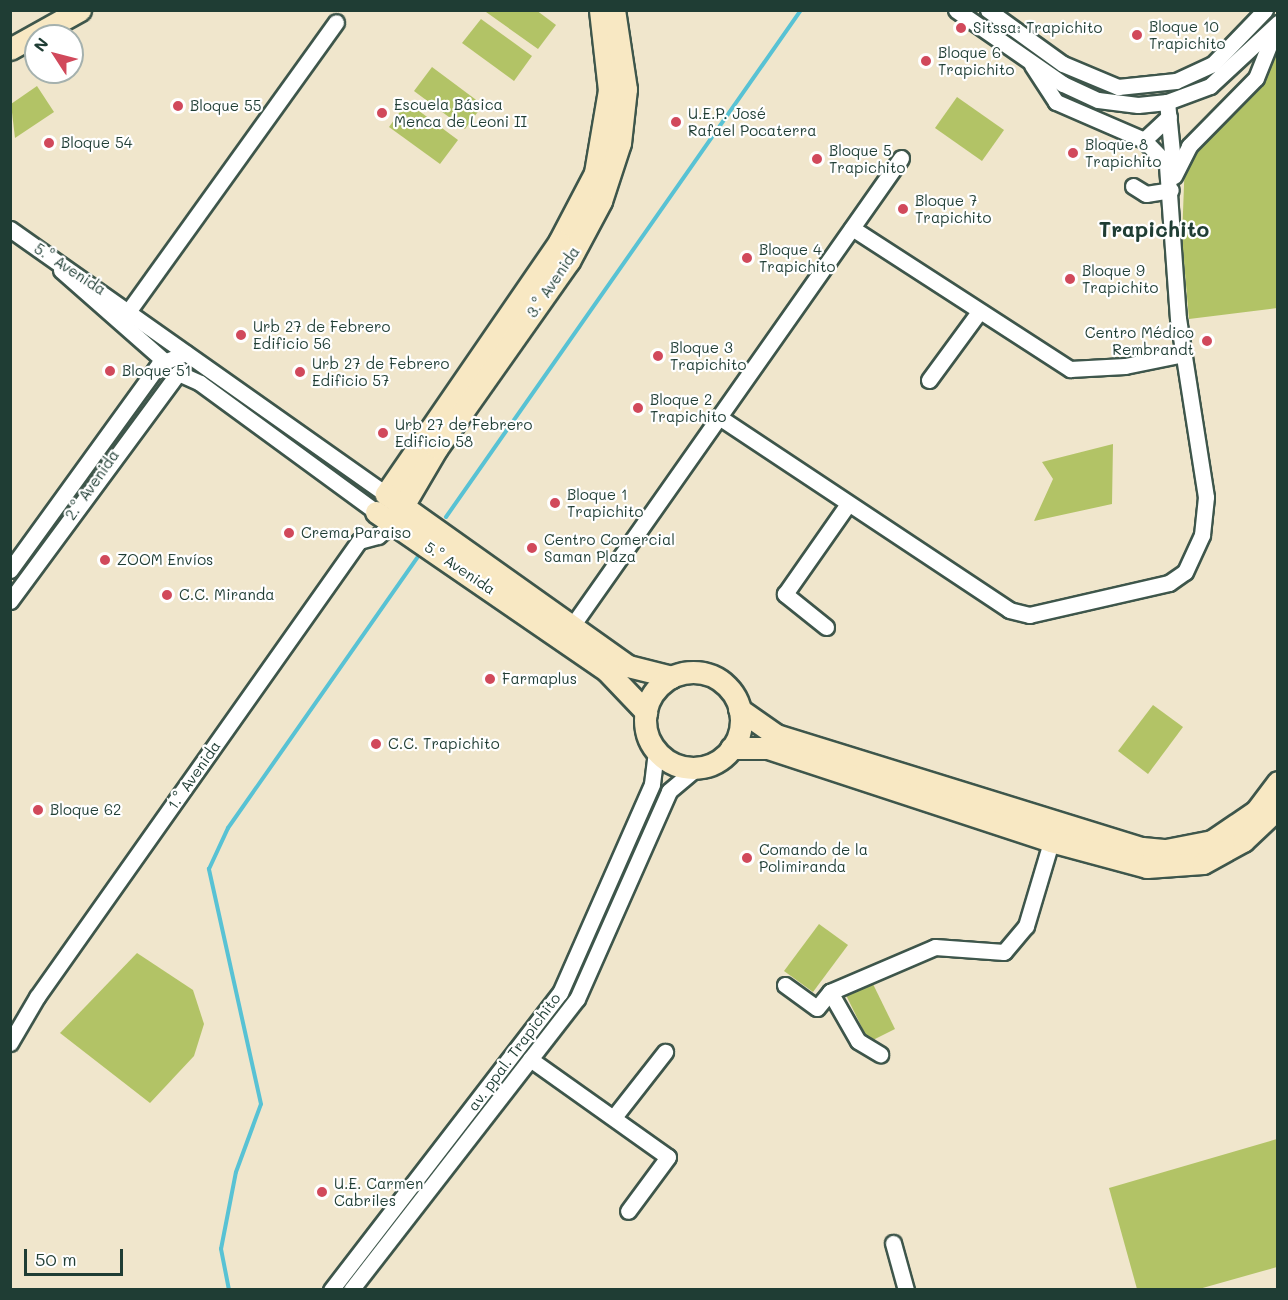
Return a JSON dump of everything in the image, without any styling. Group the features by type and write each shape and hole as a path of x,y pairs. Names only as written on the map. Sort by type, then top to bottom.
{"street":[{"path":"10,49 80,10"},
{"name":"3.° Avenida","path":"390,509 559,242 595,173 608,110 600,10"},
{"name":"3.° Avenida","path":"390,509 437,448 569,261 601,201 620,143 626,89 614,10"},
{"path":"956,10 1032,64 1098,100 1168,110"},
{"path":"987,10 1084,76 1118,87 1139,87 1176,81 1214,64 1265,10"},
{"path":"130,309 336,21"},
{"path":"1143,140 1168,110 1229,73 1278,24"},
{"path":"1133,186 1146,194 1173,183 1189,146 1256,78 1278,24"},
{"path":"1032,64 1056,102 1143,140 1167,164 1173,183"},
{"path":"719,417 846,507 991,603 1029,615 1168,583 1185,572 1202,535 1206,497 1183,354 1168,110"},
{"path":"572,626 901,158"},
{"path":"852,228 1070,369 1125,366 1183,354"},
{"name":"5.° Avenida","path":"10,229 56,262 130,309 390,509 607,671 646,712"},
{"path":"56,262 67,278 163,360"},
{"path":"929,380 979,312"},
{"path":"10,570 163,360 186,353"},
{"name":"5.° Avenida","path":"178,373 200,383 572,626 628,666 672,677"},
{"name":"2.° Avenida","path":"10,601 178,373"},
{"path":"826,627 785,594 846,507"},
{"name":"1.° Avenida","path":"10,1043 37,997 359,541 378,536 390,509"},
{"path":"1278,782 1239,825 1191,848 1142,848 1054,832 768,748 731,748 696,768 670,763 656,751 646,732 646,712 655,691 672,677 707,675 728,688 739,708 776,735 1054,832 1112,859 1172,868 1203,863 1243,841 1278,807"},
{"path":"731,748 739,708"},
{"name":"av. ppal. Trapichito","path":"358,1287 530,1059 534,1042 560,993 652,784 656,751"},
{"name":"av. ppal. Trapichito","path":"336,1288 534,1042 577,999 669,791 696,768"},
{"path":"785,985 817,1008 830,992 935,947 991,954 1013,947 1026,926 1054,832"},
{"path":"830,992 858,1041 880,1054"},
{"path":"614,1117 665,1052"},
{"path":"530,1059 668,1157 628,1211"},
{"path":"893,1243 906,1290"}],"green space":[{"path":"536,10 556,25 538,49 486,12"},
{"path":"481,19 532,56 514,81 462,43"},
{"path":"1277,48 1277,308 1189,319 1182,239 1185,158 1267,68"},
{"path":"432,67 483,105 465,129 414,91"},
{"path":"37,86 54,112 15,138 11,104"},
{"path":"957,97 1004,130 982,161 935,128"},
{"path":"407,102 458,140 440,164 389,127"},
{"path":"1113,444 1112,504 1034,521 1053,479 1042,462"},
{"path":"1153,705 1183,727 1148,774 1118,751"},
{"path":"819,924 848,945 813,992 784,971"},
{"path":"137,953 193,990 204,1024 194,1056 150,1103 60,1033"},
{"path":"872,982 895,1029 869,1042 846,995"},
{"path":"1277,1139 1277,1267 1199,1289 1137,1289 1109,1188"}],"waterway":[{"path":"446,517 801,10"},
{"path":"229,1290 221,1249 236,1172 261,1104 209,869 228,828 417,558"}],"place":[{"name":"Sitssa: Trapichito","path":"961,28"},
{"name":"Bloque 10 Trapichito","path":"1137,35"},
{"name":"Bloque 6 Trapichito","path":"926,61"},
{"name":"Bloque 55","path":"178,106"},
{"name":"Escuela Básica Menca de Leoni II","path":"382,113"},
{"name":"U.E.P. José Rafael Pocaterra","path":"676,122"},
{"name":"Bloque 54","path":"49,143"},
{"name":"Bloque 8 Trapichito","path":"1073,153"},
{"name":"Bloque 5 Trapichito","path":"817,159"},
{"name":"Bloque 7 Trapichito","path":"903,209"},
{"name":"Bloque 4 Trapichito","path":"747,258"},
{"name":"Bloque 9 Trapichito","path":"1070,279"},
{"name":"Urb 27 de Febrero Edificio 56","path":"241,335"},
{"name":"Centro Médico Rembrandt","path":"1207,341"},
{"name":"Bloque 3 Trapichito","path":"658,356"},
{"name":"Bloque 51","path":"110,371"},
{"name":"Urb 27 de Febrero Edificio 57","path":"300,372"},
{"name":"Bloque 2 Trapichito","path":"638,408"},
{"name":"Urb 27 de Febrero Edificio 58","path":"383,433"},
{"name":"Bloque 1 Trapichito","path":"555,503"},
{"name":"Crema Paraiso","path":"289,533"},
{"name":"Centro Comercial Saman Plaza","path":"532,548"},
{"name":"ZOOM Envíos","path":"105,560"},
{"name":"C.C. Miranda","path":"167,595"},
{"name":"Farmaplus","path":"490,679"},
{"name":"C.C. Trapichito","path":"376,744"},
{"name":"Bloque 62","path":"38,810"},
{"name":"Comando de la Polimiranda","path":"747,858"},
{"name":"U.E. Carmen Cabriles","path":"322,1192"}],"district":[{"name":"Trapichito","path":"1154,229"}]}
